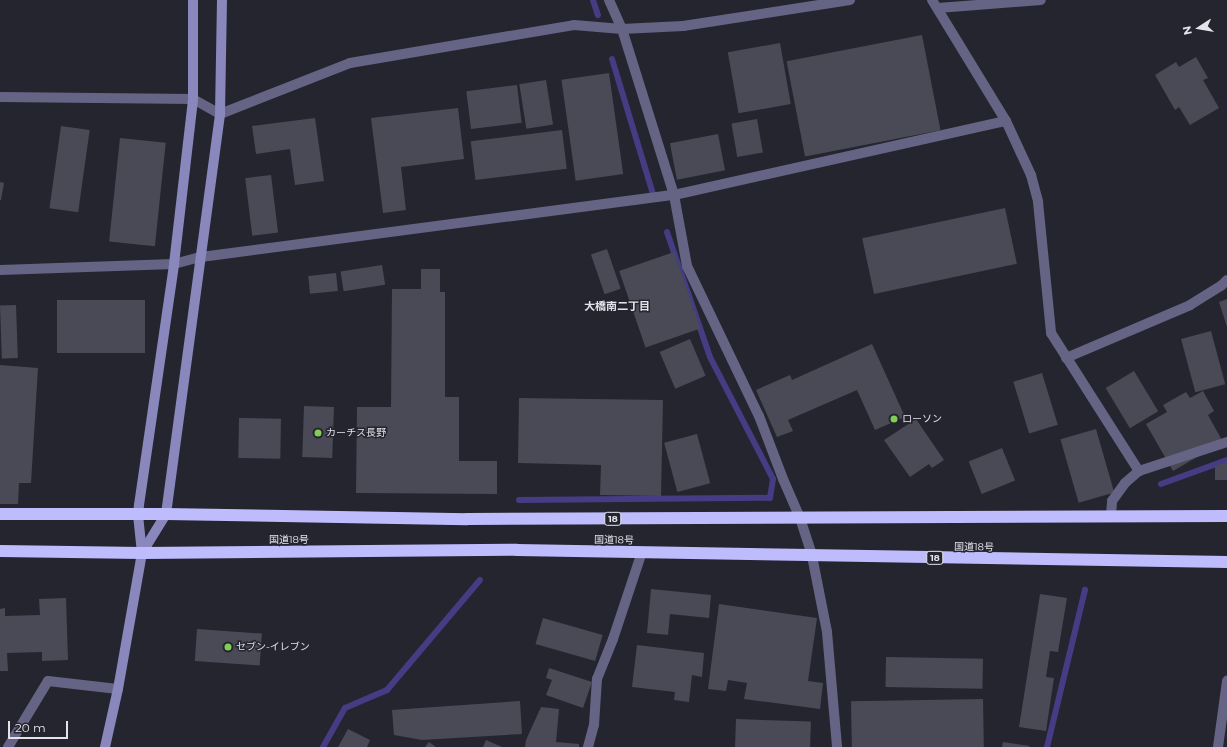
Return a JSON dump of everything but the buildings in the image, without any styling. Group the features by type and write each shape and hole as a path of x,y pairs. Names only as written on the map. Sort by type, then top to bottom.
{"highway":[{"name":"国道18号","path":"0,514 166,514 467,519 1227,516"},
{"name":"国道18号","path":"0,551 142,553 510,550 1227,562"}],"street":[{"path":"105,747 118,689 142,553 138,514 174,264 193,99 193,0"},
{"path":"142,553 166,514 220,114 222,0"},
{"path":"609,0 622,29 674,195 687,266 759,416 783,479 800,518 812,556 827,632 837,747"},
{"path":"220,114 350,63 574,25 622,29 683,26 850,0"},
{"path":"1041,0 935,4 1006,121 1031,175 1038,202 1051,333 1139,471"},
{"path":"0,97 193,99 220,114"},
{"path":"0,270 174,264 201,257 674,195 1006,121"},
{"path":"1066,358 1190,305 1221,286 1227,280"},
{"path":"1111,516 1112,501 1125,482 1139,471 1227,442"},
{"path":"588,747 594,725 597,679 613,639 642,552"},
{"path":"8,747 48,681 118,689"},
{"path":"1218,747 1227,681"}],"waterway":[{"path":"593,0 598,15"},
{"path":"612,59 654,197"},
{"path":"519,500 770,498 773,479 710,357 667,232"},
{"path":"1161,484 1227,460"},
{"path":"323,747 345,708 387,690 480,580"},
{"path":"1047,747 1085,590"}],"place":[{"name":"ローソン","path":"894,419"},
{"name":"カーチス長野","path":"318,433"},
{"name":"セブン-イレブン","path":"228,647"}],"district":[{"name":"大橋南二丁目","path":"617,306"}]}
